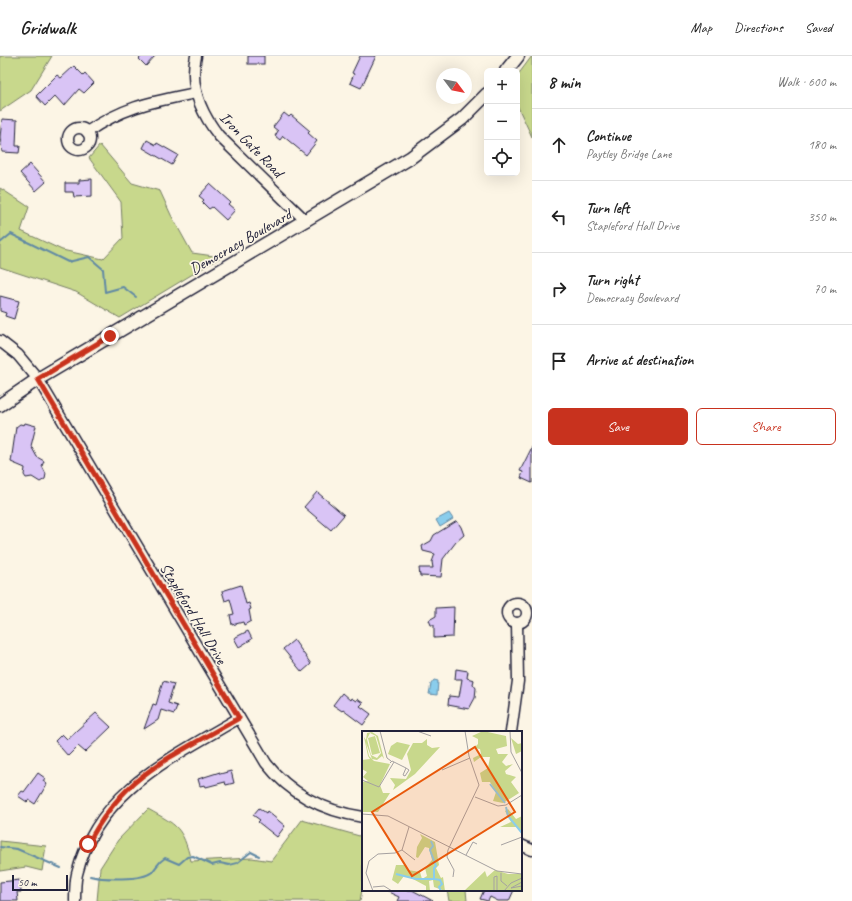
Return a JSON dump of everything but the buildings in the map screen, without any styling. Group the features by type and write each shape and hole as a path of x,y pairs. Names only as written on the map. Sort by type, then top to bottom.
{"main road":[{"path":"508,68 518,56"},
{"name":"Democracy Boulevard","path":"0,405 38,379 306,221 428,145 462,119 484,97"}],"street":[{"name":"Iron Gate Road","path":"196,56 193,68 196,93 205,116 218,136 306,221"},
{"path":"87,132 108,118 129,108 196,93"},
{"name":"Stapleford Hall Drive","path":"0,341 18,355 38,379 266,763 288,786 322,807 362,818"},
{"path":"511,731 518,692 517,623"},
{"path":"75,901 77,875 88,844 98,825 120,797 151,771 239,718"},
{"path":"522,845 532,850"}],"green space":[{"path":"0,56 52,56 31,90 0,111"},
{"path":"532,56 532,137 520,111 520,72"},
{"path":"100,145 132,183 160,191 171,215 192,253 221,257 120,318 76,292 0,267 0,188 29,207 21,231 62,250 103,259 123,238 121,202 89,158"},
{"path":"148,809 166,819 177,828 185,840 191,861 252,858 271,861 302,820 362,837 362,890 360,901 97,901 100,868 118,840"},
{"path":"0,841 46,846 42,871 26,867 0,871"},
{"path":"447,891 466,891 467,901 449,901"}],"water":[{"path":"449,513 453,519 440,527 436,520"},
{"path":"434,680 438,681 437,695 429,694 431,684"}],"waterway":[{"path":"0,243 11,234 68,262 89,257 103,269 105,292 123,287 136,297"},
{"path":"0,847 17,849 61,868"},
{"path":"90,876 103,878 140,877 152,872 165,858 179,864 187,857 193,856 212,865 220,863 229,865 237,863 251,852 259,856"}],"route":[{"path":"88,844 98,825 110,808 135,783 174,756 239,718 38,379 110,336"}]}
